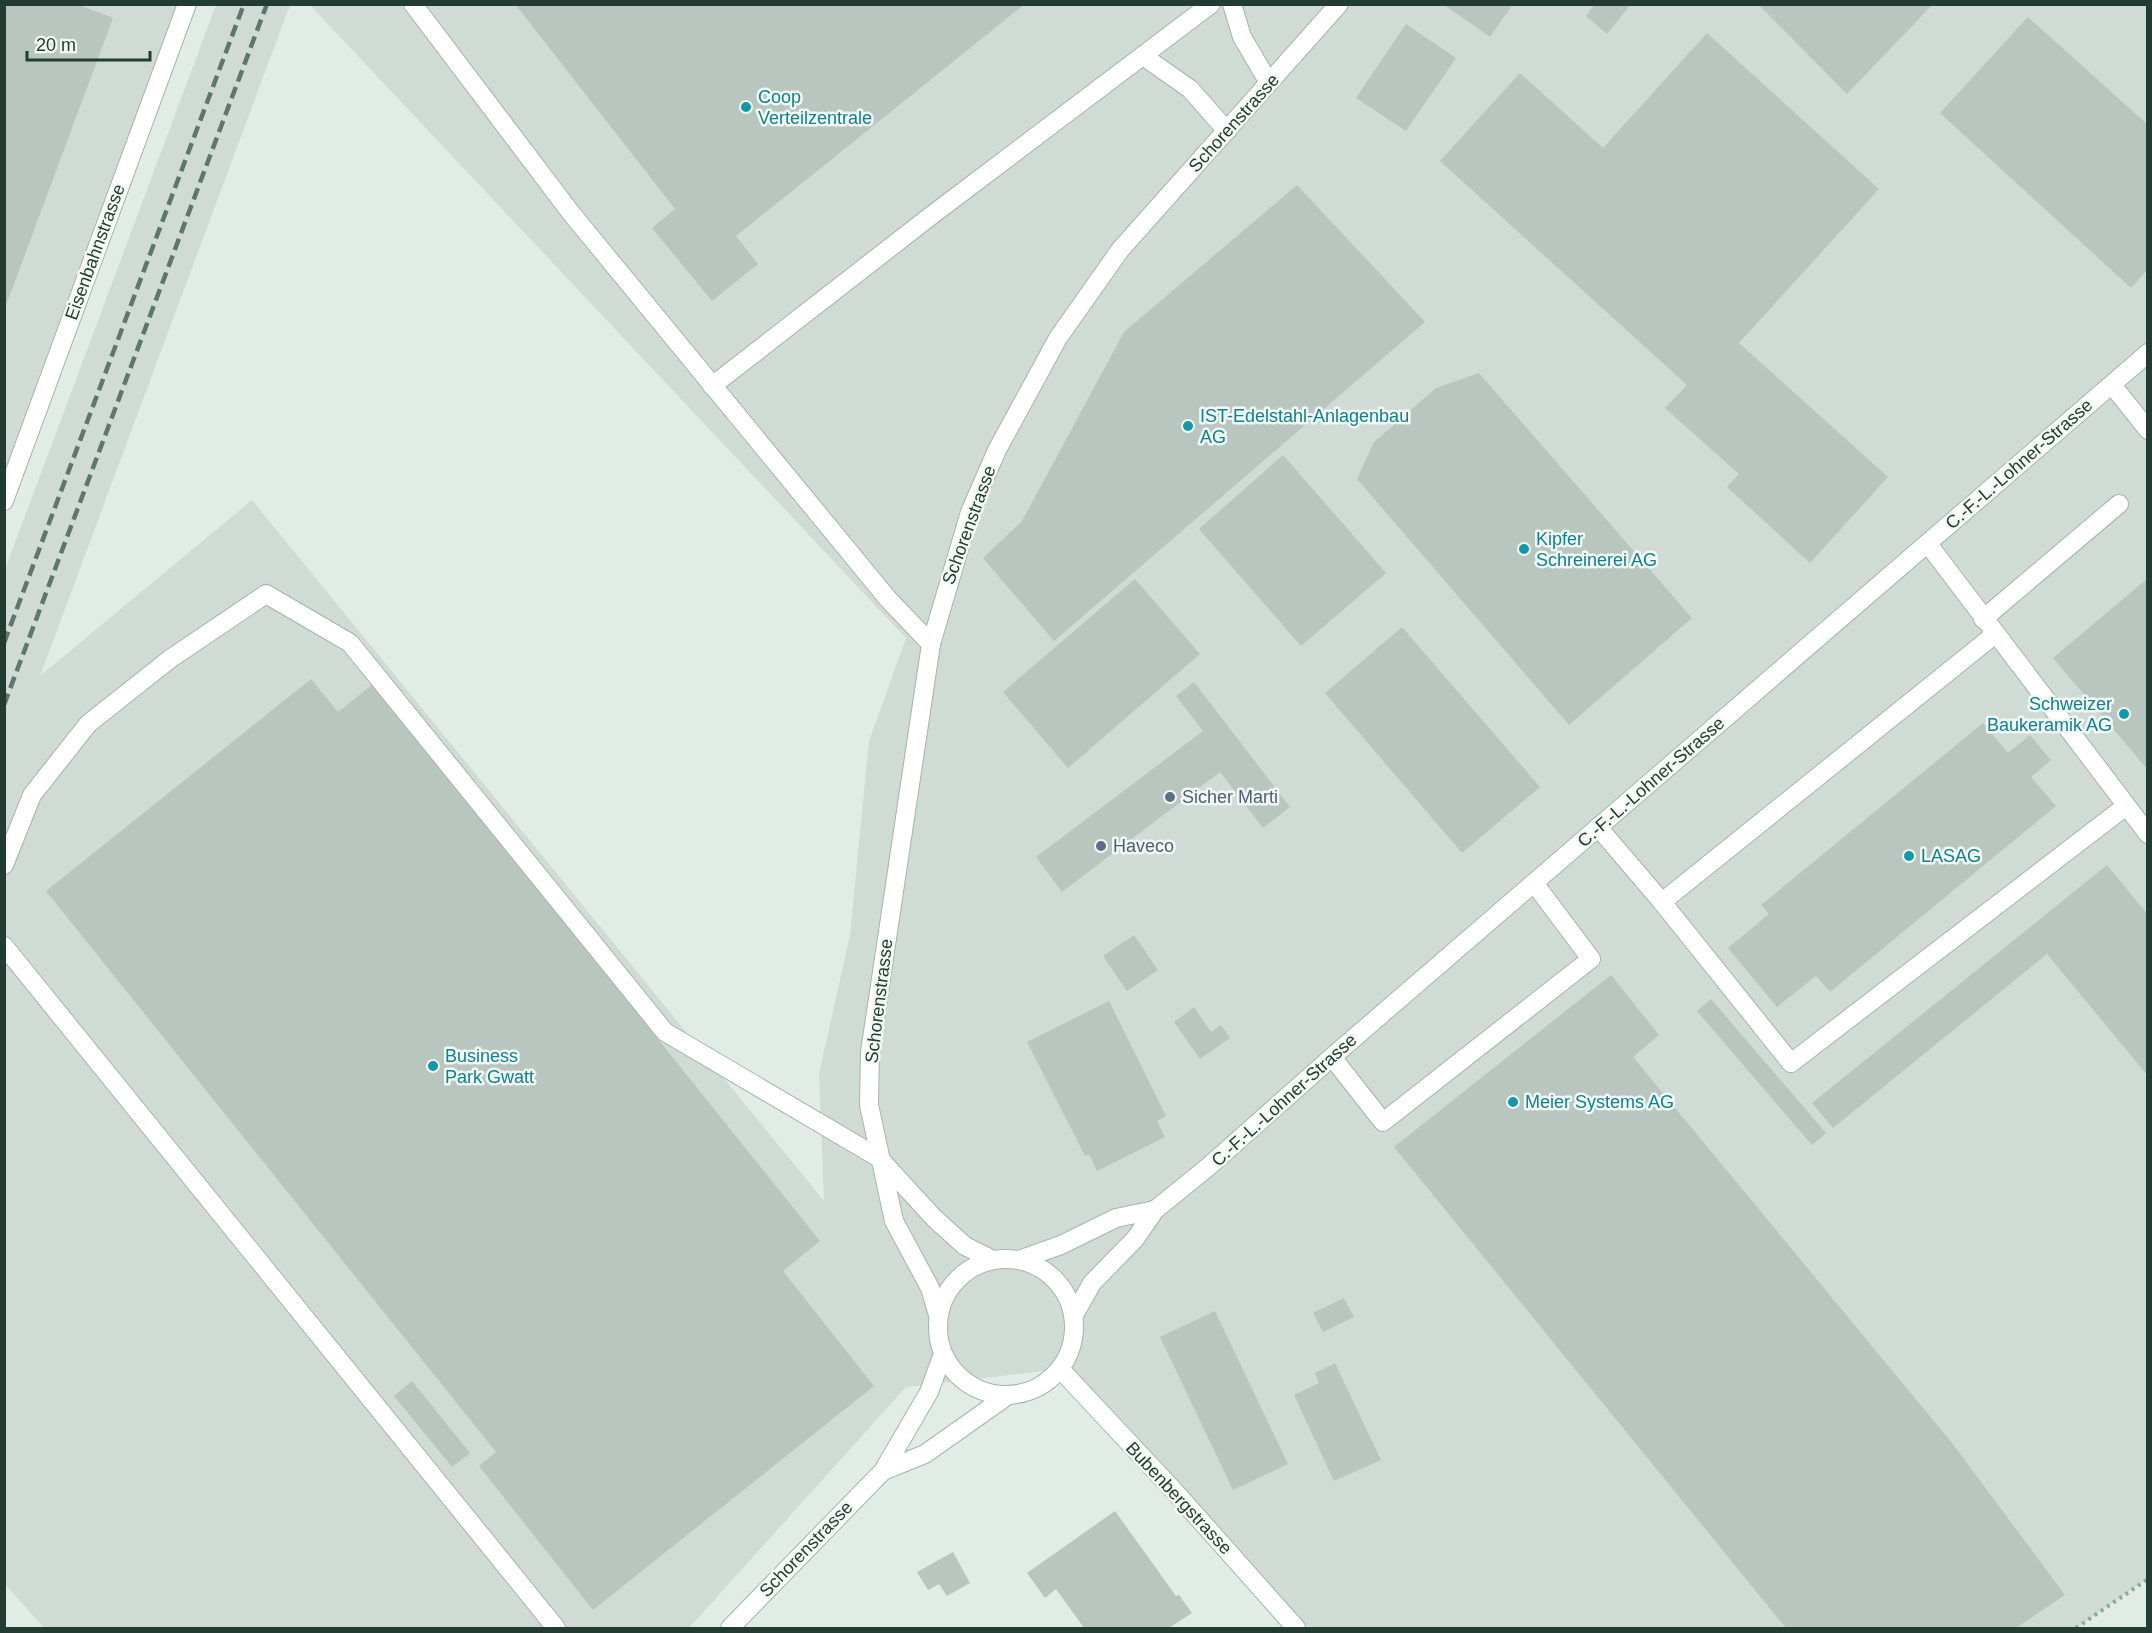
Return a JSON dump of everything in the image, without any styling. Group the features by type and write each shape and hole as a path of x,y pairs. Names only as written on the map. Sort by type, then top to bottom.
{"street":[{"name":"Eisenbahnstrasse","path":"4,501 187,4"},
{"path":"413,4 571,213 888,599 931,644"},
{"path":"712,386 932,214 1211,4"},
{"path":"1232,4 1242,38 1269,83"},
{"name":"Schorenstrasse","path":"938,1316 930,1287 894,1221 869,1105 870,1052 931,644 970,512 997,450 1058,338 1120,250 1339,4"},
{"path":"1143,56 1190,89 1227,131"},
{"name":"C.-F.-L.-Lohner-Strasse","path":"1074,1316 1092,1282 1135,1239 1155,1210 1208,1167 1332,1057 2148,353"},
{"path":"2112,385 2148,430"},
{"path":"1983,620 2119,504"},
{"path":"1928,544 1994,635 2148,834"},
{"path":"4,865 32,795 88,724 170,659 266,594 350,643 665,1032 879,1158 965,1246 993,1260"},
{"path":"1662,902 1994,635"},
{"path":"1598,827 1662,902 1791,1063 2126,806"},
{"path":"1332,1057 1383,1122 1591,959 1534,883"},
{"path":"4,946 556,1629"},
{"name":"C.-F.-L.-Lohner-Strasse","path":"1019,1260 1061,1245 1116,1218 1155,1210"},
{"path":"993,1260 1019,1260 1049,1274 1069,1300 1074,1316 1072,1344 1060,1369 1045,1383 1027,1392 1007,1396 976,1388 962,1380 951,1368 943,1354 937,1328 938,1316 945,1296 957,1280 973,1267 993,1260"},
{"name":"Schorenstrasse","path":"730,1629 883,1471 929,1392 943,1354"},
{"name":"Bubenbergstrasse","path":"1060,1369 1176,1493 1296,1629"},
{"name":"Schorenstrasse","path":"883,1471 925,1454 1007,1396"}],"path":[{"path":"2076,1629 2148,1579"}],"shaded area":[{"path":"5,5 187,5 5,501"},
{"path":"216,5 290,5 40,676 252,500 824,1201 819,1074 850,935 869,741 906,638 310,5 2147,5 2147,1579 2076,1628 1296,1628 1060,1369 906,1387 689,1628 44,1628 4,1583 4,572"}],"building":[{"path":"4,4 77,4 113,18 5,308"},
{"name":"Coop Verteilzentrale","path":"515,4 1025,4 736,236 758,264 712,301 652,228 675,209"},
{"path":"1443,4 1513,4 1490,37"},
{"path":"1595,4 1631,4 1607,34 1586,16"},
{"path":"1758,4 1933,4 1847,94"},
{"path":"2028,17 2148,125 2148,269 2131,288 1940,113"},
{"path":"1406,24 1456,58 1406,131 1356,98"},
{"path":"1707,33 1879,189 1739,343 1888,477 1810,563 1727,487 1739,474 1665,408 1687,385 1440,161 1520,73 1603,148"},
{"name":"IST-Edelstahl-Anlagenbau AG","path":"1297,185 1425,322 1054,641 983,558 1022,521 1124,332"},
{"name":"Kipfer Schreinerei AG","path":"1479,373 1692,618 1569,725 1357,479 1374,442 1436,388"},
{"path":"1283,455 1386,573 1301,646 1199,529"},
{"name":"Schweizer Baukeramik AG","path":"2148,578 2148,770 2053,658"},
{"path":"1135,579 1200,654 1068,768 1003,692"},
{"path":"1402,627 1540,787 1462,853 1325,693"},
{"name":"Business Park Gwatt","path":"311,679 338,712 373,684 820,1241 783,1271 874,1386 593,1610 479,1466 496,1452 46,891"},
{"path":"1194,682 1290,807 1263,828 1220,772 1062,892 1036,857 1203,731 1176,696"},
{"name":"LASAG","path":"1983,723 2008,753 2030,735 2051,760 2031,777 2056,806 1830,992 1816,976 1777,1007 1728,948 1769,914 1761,905"},
{"path":"2107,865 2148,915 2148,1076 2047,954 1833,1128 1812,1103"},
{"path":"1134,935 1158,970 1127,991 1103,956"},
{"path":"1611,975 1659,1035 1633,1057 1952,1443 2065,1595 2016,1628 1786,1628 1394,1147"},
{"path":"1711,999 1826,1133 1812,1145 1697,1011"},
{"path":"1109,1001 1166,1116 1157,1121 1165,1137 1097,1171 1089,1154 1085,1156 1027,1042"},
{"path":"1194,1007 1211,1032 1221,1025 1230,1038 1200,1059 1174,1022"},
{"path":"1344,1298 1354,1317 1323,1332 1313,1313"},
{"path":"1215,1311 1288,1464 1233,1490 1160,1337"},
{"path":"1335,1363 1381,1460 1334,1481 1294,1395 1319,1383 1315,1373"},
{"path":"412,1381 470,1453 452,1467 394,1396"},
{"path":"1115,1511 1176,1596 1179,1595 1192,1613 1169,1628 1084,1628 1056,1589 1045,1598 1027,1573"},
{"path":"953,1552 970,1583 947,1596 939,1584 928,1590 917,1572"}],"railway":[{"path":"4,643 244,4"},
{"path":"4,705 267,4"}],"place":[{"name":"Coop Verteilzentrale","path":"746,107"},
{"name":"IST-Edelstahl-Anlagenbau AG","path":"1188,426"},
{"name":"Kipfer Schreinerei AG","path":"1524,549"},
{"name":"Schweizer Baukeramik AG","path":"2124,714"},
{"name":"Sicher Marti","path":"1170,797"},
{"name":"Haveco","path":"1101,846"},
{"name":"LASAG","path":"1909,856"},
{"name":"Business Park Gwatt","path":"433,1066"},
{"name":"Meier Systems AG","path":"1513,1102"}]}
